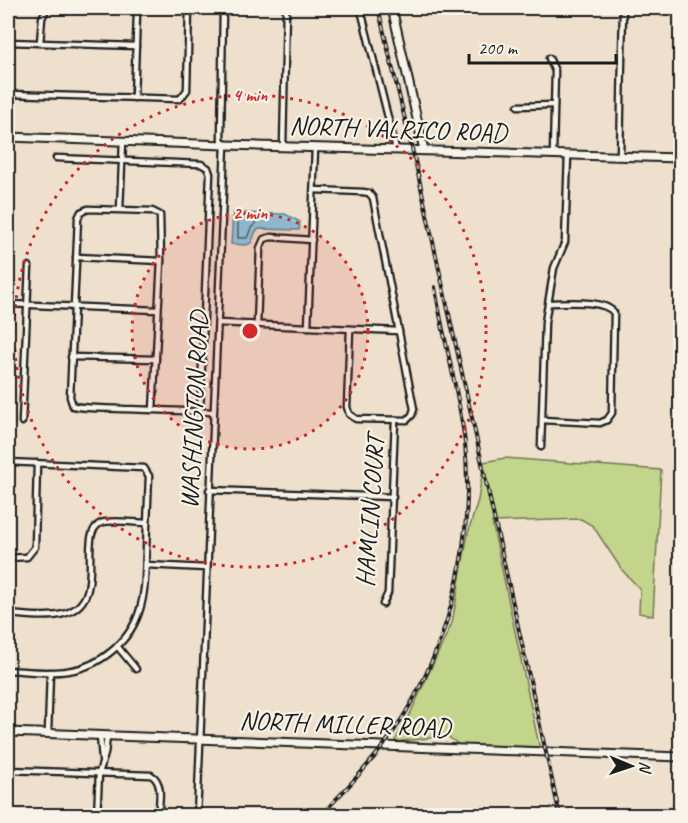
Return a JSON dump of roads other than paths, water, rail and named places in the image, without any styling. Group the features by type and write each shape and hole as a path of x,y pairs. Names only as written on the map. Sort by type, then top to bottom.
{"street":[{"path":"40,43 42,18 47,8"},
{"path":"134,98 137,13 135,8"},
{"path":"8,94 180,99 187,90 189,8"},
{"name":"WASHINGTON ROAD","path":"197,816 225,145 221,139 223,8"},
{"path":"283,147 286,8"},
{"path":"392,8 424,150"},
{"path":"620,156 623,8"},
{"path":"362,14 396,149"},
{"path":"8,42 136,46"},
{"path":"549,58 555,71 553,154"},
{"path":"518,106 554,105"},
{"name":"NORTH VALRICO ROAD","path":"8,136 283,147 681,158"},
{"path":"120,210 123,141"},
{"path":"308,327 315,148"},
{"path":"541,447 545,322 554,268 565,242 568,155"},
{"path":"56,158 201,164 208,168 210,174 200,411"},
{"path":"314,190 363,192 369,193 373,198 414,409 412,416 407,420 356,419 349,414 347,407 350,329"},
{"path":"153,410 161,261 160,215 152,211 88,208 81,212 78,218 75,257 70,397 73,406 97,408 153,410 200,411 213,412"},
{"path":"257,324 260,248 264,239 272,237 312,240"},
{"path":"75,257 161,261"},
{"path":"22,422 29,266"},
{"path":"542,420 600,423 607,420 612,413 614,313 611,308 602,305 549,303"},
{"path":"8,304 158,310"},
{"path":"218,323 399,331"},
{"path":"71,357 156,359"},
{"name":"HAMLIN COURT","path":"382,604 388,593 395,420"},
{"path":"8,462 144,468 149,476 144,591 139,612 129,631 117,646 87,666 68,671 50,672 8,670"},
{"path":"8,558 27,557 35,547 37,463"},
{"path":"209,490 393,497"},
{"path":"8,614 58,615 73,611 83,602 88,590 91,536 95,527 105,522 147,523"},
{"path":"146,565 206,568"},
{"path":"117,646 136,669"},
{"path":"48,733 50,672"},
{"name":"NORTH MILLER ROAD","path":"8,732 681,757"},
{"path":"97,816 99,773 105,754 104,735"},
{"path":"8,770 148,775 156,778 159,787 158,816"}],"water":[{"path":"233,213 285,214 300,222 299,230 259,229 251,243 231,244"}],"railway":[{"path":"378,8 416,165 560,816"},
{"path":"320,816 377,754 406,711 425,676 440,639 461,563 466,523 465,443 435,287"}]}
